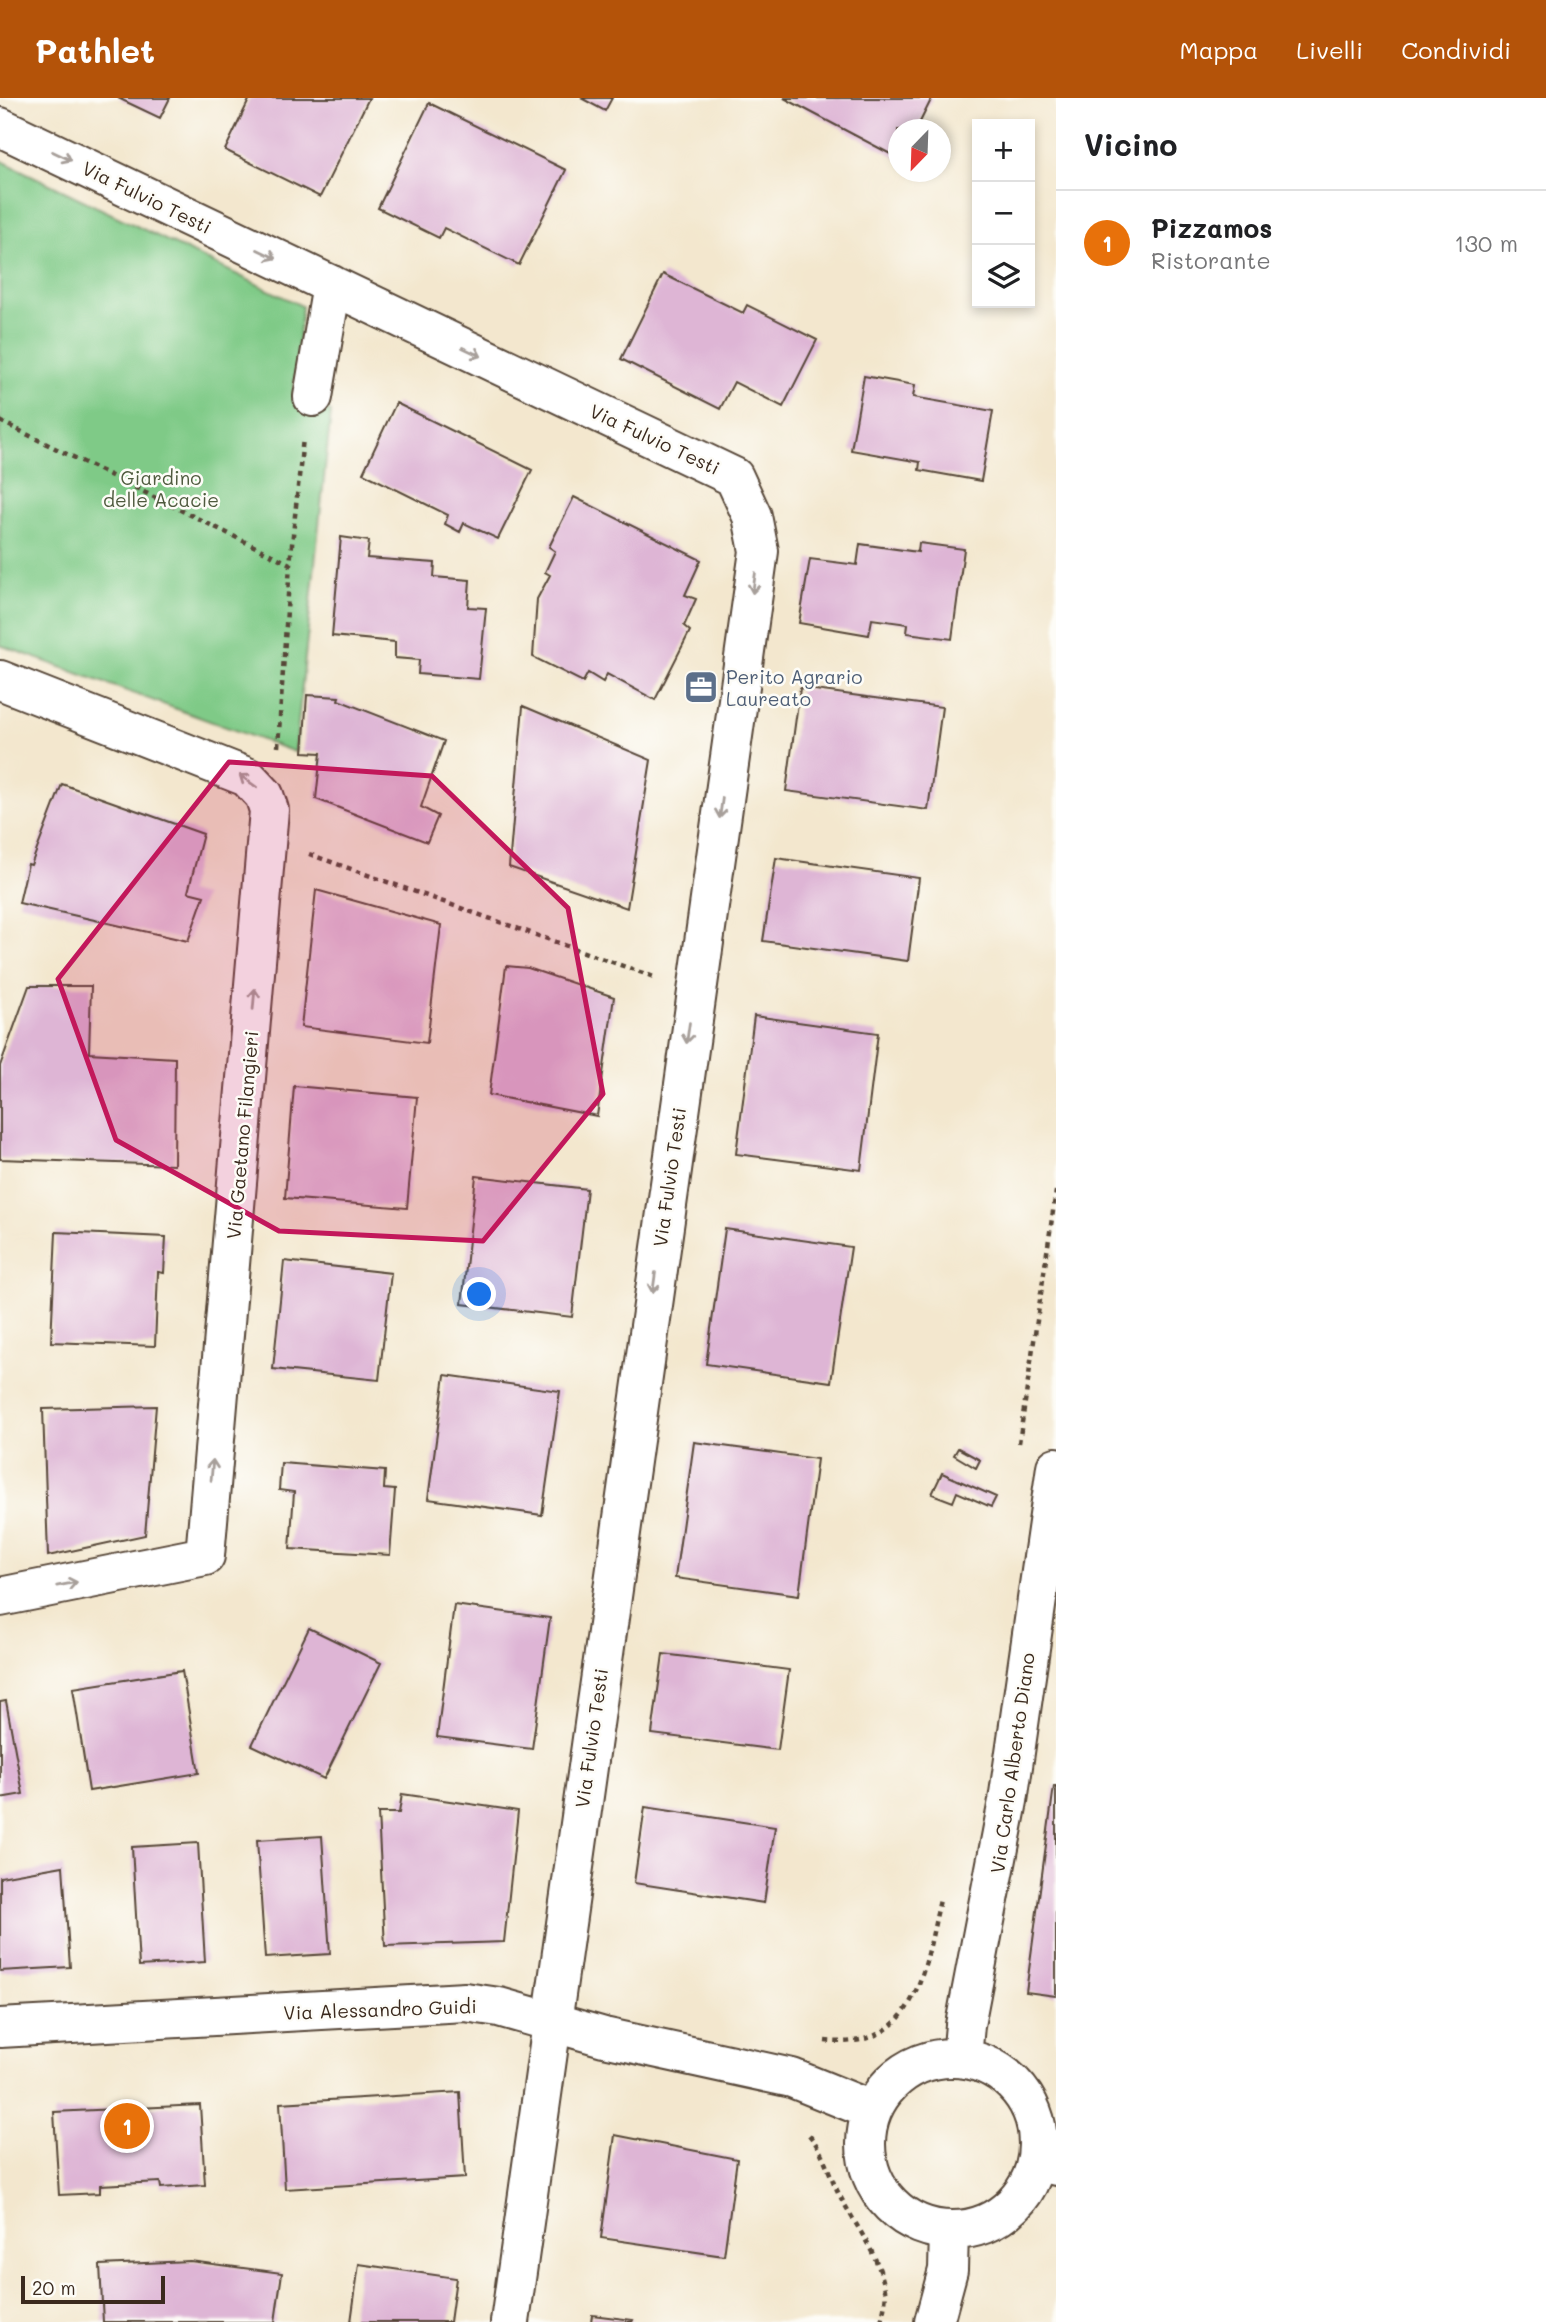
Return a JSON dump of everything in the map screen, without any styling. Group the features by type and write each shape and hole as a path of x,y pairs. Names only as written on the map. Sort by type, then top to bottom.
{"street":[{"name":"Via Fulvio Testi","path":"0,127 734,477 752,516 759,551 694,992 555,2021 510,2322"},
{"path":"313,397 332,285"},
{"path":"0,680 247,777 264,794"},
{"name":"Via Gaetano Filangieri","path":"0,1597 205,1556 268,839 269,810 264,794"},
{"name":"Via Carlo Alberto Diano","path":"961,2058 1008,1801 1056,1467"},
{"name":"Via Alessandro Guidi","path":"0,2028 465,2002 555,2021 604,2037 792,2078 871,2110"},
{"path":"961,2058 985,2064 1010,2080 1029,2104 1047,2163 1015,2205 995,2221 971,2230 948,2231 919,2225 894,2210 877,2189 867,2162 865,2134 871,2110 887,2086 907,2069 931,2060 961,2058"},
{"path":"934,2322 948,2270 948,2231"}],"path":[{"path":"264,794 277,757 290,564 305,420 313,397"},
{"path":"0,421 290,564"},
{"path":"268,839 694,992"},
{"path":"811,2039 837,2042 876,2037 889,2030 907,2010 923,1972"},
{"path":"803,2129 821,2148 831,2178 856,2227 874,2253 886,2292 881,2322"}],"highlighted area":[{"path":"229,762 432,776 568,908 603,1094 483,1241 279,1231 116,1140 58,979"}],"green space":[{"name":"Giardino delle Acacie","path":"0,160 302,306 293,395 331,412 295,752 0,645"}],"building":[{"path":"118,98 170,98 160,118"},
{"path":"250,98 369,98 320,197 225,150"},
{"path":"581,98 612,98 605,111"},
{"path":"784,98 932,98 922,119 888,119 888,153"},
{"path":"429,103 566,170 519,265 444,228 439,238 378,208"},
{"path":"663,274 743,313 747,305 817,340 783,407 734,382 720,409 621,359"},
{"path":"864,376 915,385 913,397 993,411 981,481 919,470 920,462 851,450"},
{"path":"396,403 532,470 498,539 464,523 460,532 445,524 448,515 363,473"},
{"path":"574,497 701,560 685,595 696,599 684,626 690,631 655,700 607,674 603,682 588,673 583,682 533,657 537,599 550,575 545,572 555,551 549,547"},
{"path":"341,537 369,541 367,558 435,563 434,577 470,580 468,607 486,608 479,679 418,674 419,660 395,658 395,642 332,636"},
{"path":"919,543 964,549 952,639 907,633 908,624 872,619 869,635 799,623 810,559 857,565 860,544 918,552"},
{"path":"800,688 942,707 928,810 786,791"},
{"path":"307,695 339,697 338,700 444,741 421,807 438,816 427,842 316,799 321,753 303,752"},
{"path":"523,706 651,760 627,908 509,867"},
{"path":"62,784 203,834 188,892 204,896 188,941 19,903 28,864 31,865"},
{"path":"776,858 919,878 908,961 763,941"},
{"path":"316,890 441,925 427,1043 301,1027"},
{"path":"506,966 528,968 614,997 597,1116 489,1095"},
{"path":"29,986 91,986 89,1053 175,1058 174,1165 0,1159 0,1066"},
{"path":"754,1016 878,1033 861,1170 736,1154"},
{"path":"294,1086 417,1097 407,1208 285,1198"},
{"path":"476,1176 587,1189 572,1317 462,1304"},
{"path":"725,1229 851,1247 831,1382 706,1364"},
{"path":"56,1232 166,1237 164,1273 158,1272 155,1346 51,1342"},
{"path":"284,1261 391,1273 379,1380 273,1369"},
{"path":"445,1375 560,1391 542,1515 428,1499"},
{"path":"156,1406 145,1535 48,1556 43,1409"},
{"path":"694,1442 817,1459 799,1595 675,1578"},
{"path":"958,1448 980,1460 976,1468 954,1455"},
{"path":"281,1463 385,1471 384,1489 395,1490 390,1555 290,1549 294,1492 279,1490"},
{"path":"942,1473 996,1497 991,1507 957,1492 953,1502 932,1494"},
{"path":"454,1605 550,1618 532,1749 437,1737"},
{"path":"309,1628 381,1663 324,1779 252,1745"},
{"path":"663,1654 789,1670 778,1750 652,1734"},
{"path":"182,1671 199,1773 89,1791 73,1688"},
{"path":"6,1701 23,1794 0,1798 0,1702"},
{"path":"1056,1786 1056,1996 1026,1992"},
{"path":"402,1794 518,1811 504,1942 385,1946 378,1813 399,1813"},
{"path":"645,1807 775,1827 764,1903 634,1883"},
{"path":"322,1836 330,1954 265,1958 257,1840"},
{"path":"198,1843 205,1962 139,1966 132,1847"},
{"path":"63,1866 70,1967 0,1971 0,1877"},
{"path":"460,2092 465,2178 285,2189 280,2103"},
{"path":"200,2105 205,2185 161,2188 160,2182 100,2185 100,2193 59,2195 54,2112"},
{"path":"615,2135 737,2159 724,2256 601,2238"},
{"path":"190,2261 282,2273 275,2322 103,2322 100,2265"},
{"path":"359,2264 456,2278 450,2322 351,2322"},
{"path":"592,2315 633,2320 591,2322"}],"place":[{"name":"Perito Agrario Laureato","path":"701,687"},
{"name":"Pizzamos","path":"127,2126"}]}
